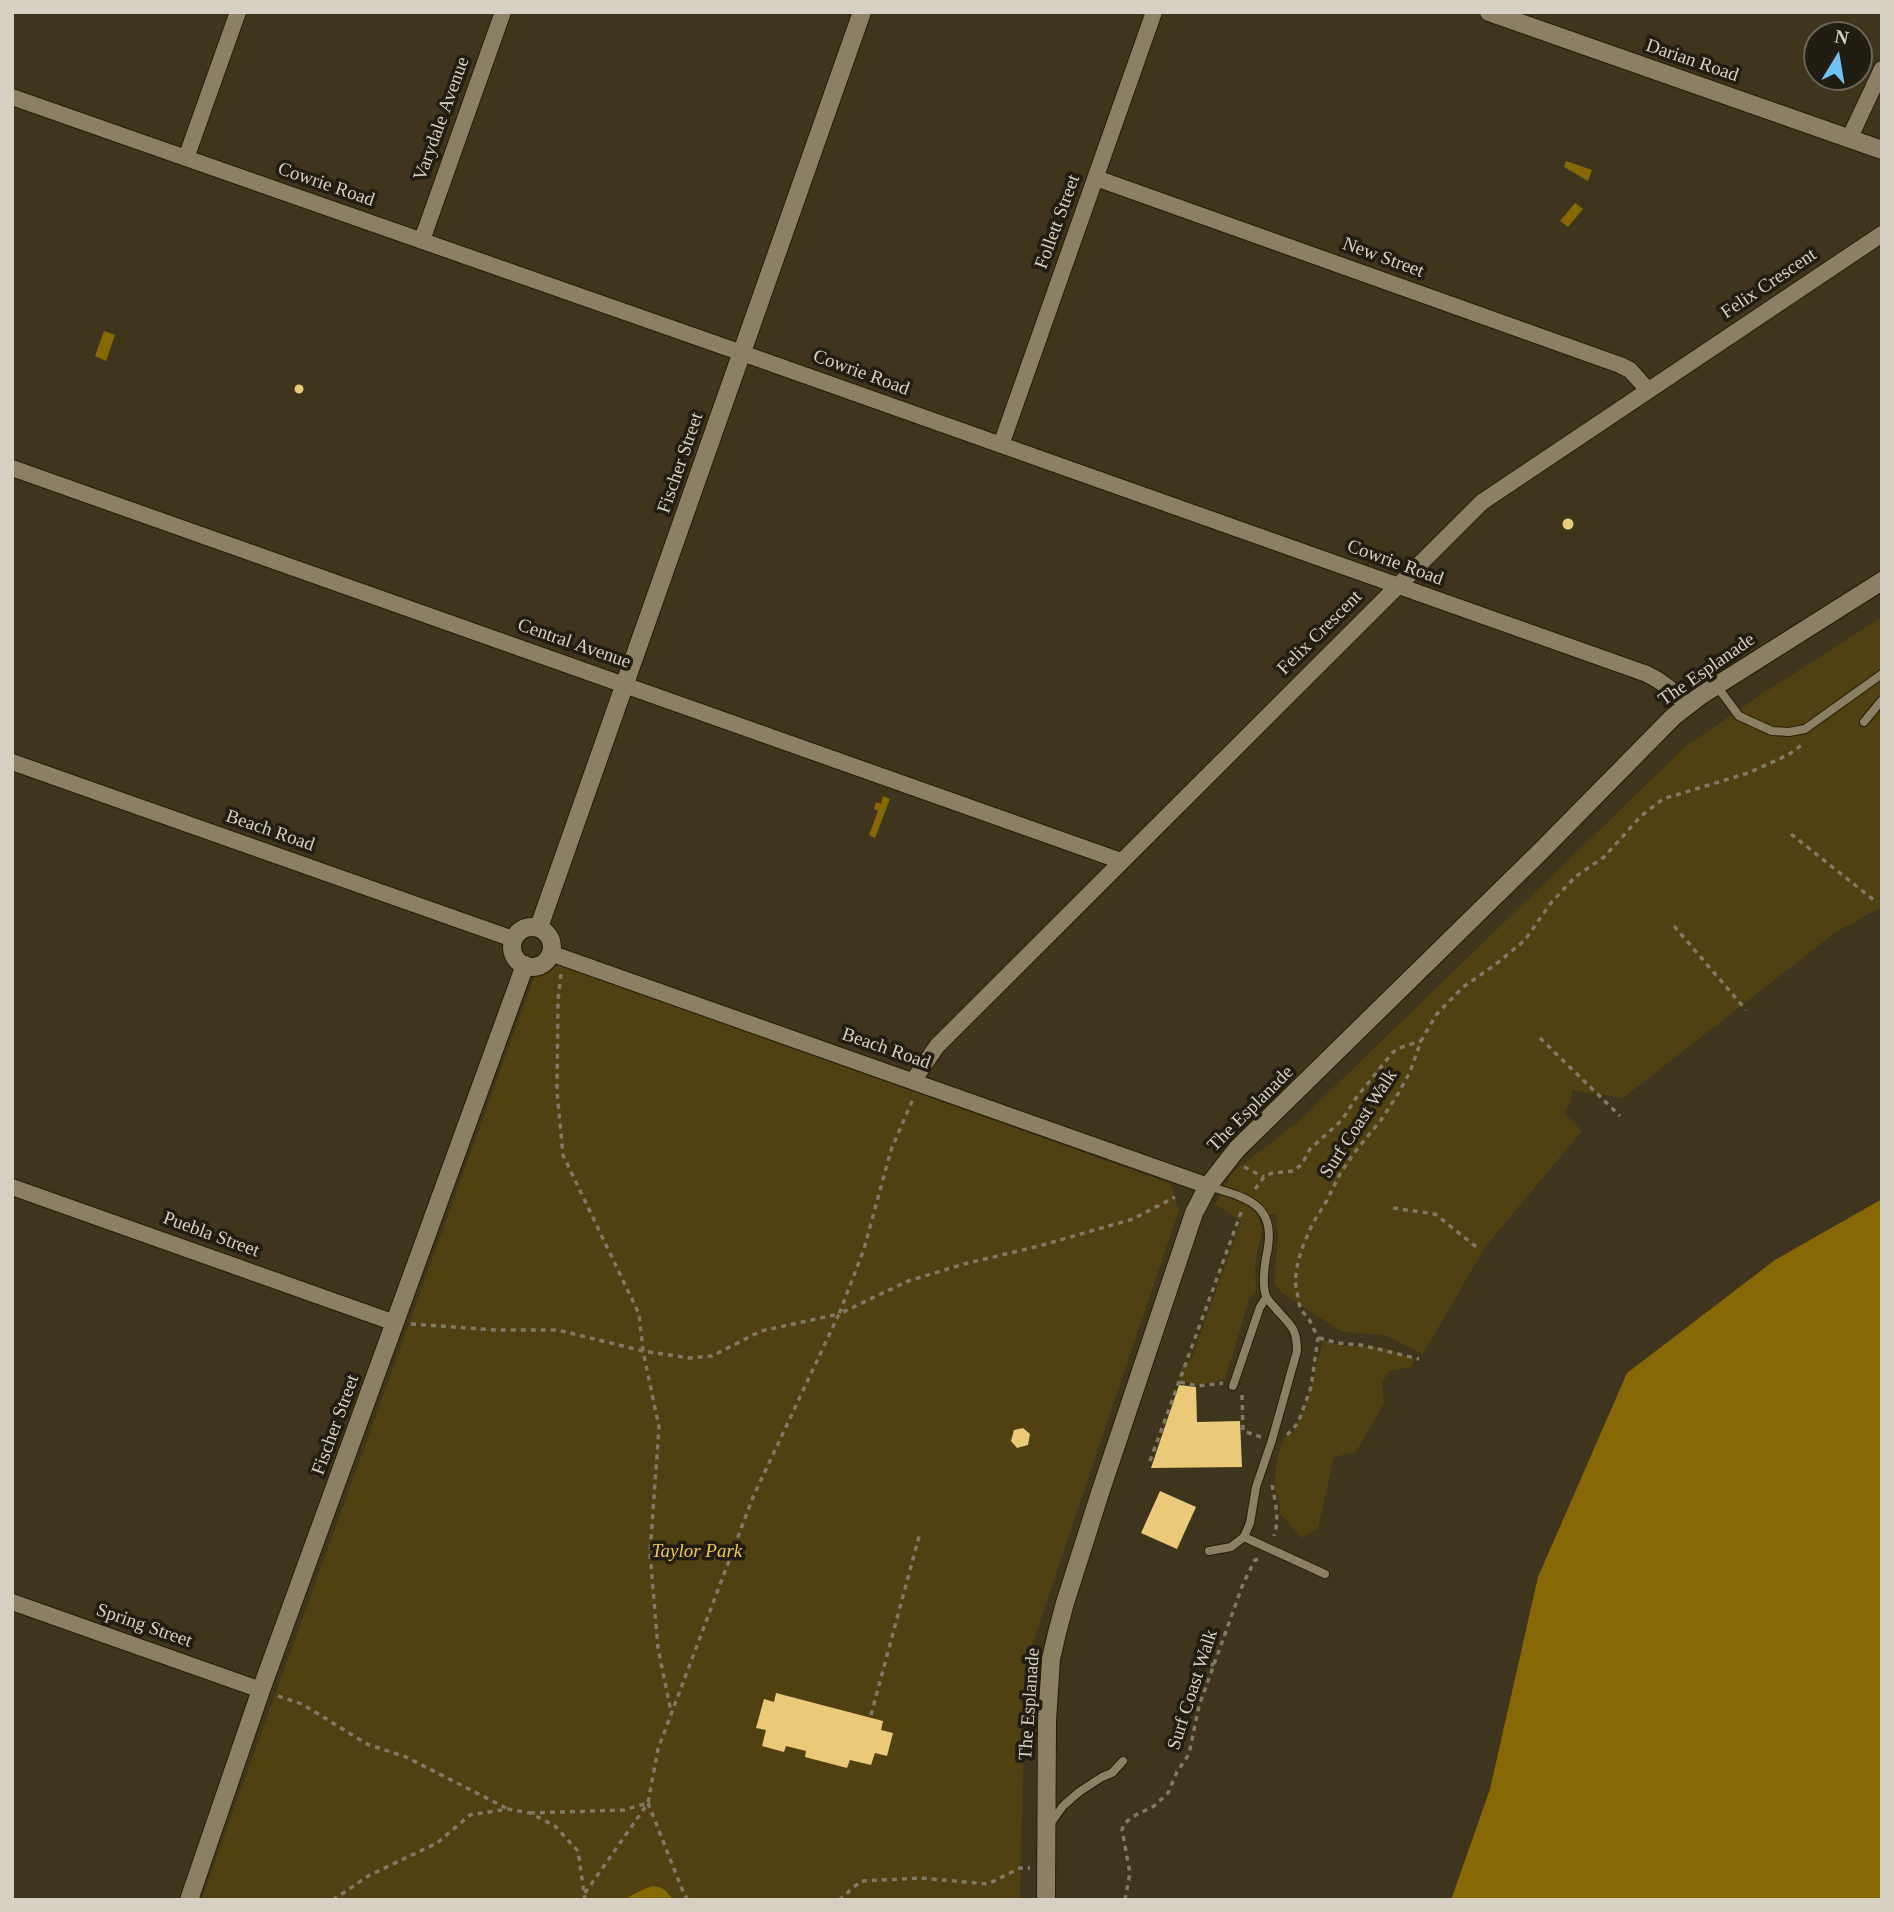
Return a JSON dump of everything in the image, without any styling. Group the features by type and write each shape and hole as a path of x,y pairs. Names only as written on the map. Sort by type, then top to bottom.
{"street":[{"path":"186,158 238,12"},
{"name":"Varydale Avenue","path":"422,240 503,12"},
{"name":"Fischer Street","path":"539,927 862,12"},
{"name":"Follett Street","path":"1001,445 1153,12"},
{"name":"Darian Road","path":"1489,12 1882,150"},
{"path":"1849,139 1882,69"},
{"name":"Cowrie Road","path":"12,96 1647,674 1673,690 1687,706"},
{"name":"New Street","path":"1096,178 1620,365 1630,370 1648,390"},
{"name":"Felix Crescent","path":"916,1082 937,1046 1482,502 1882,234"},
{"name":"Central Avenue","path":"12,468 1121,861"},
{"name":"The Esplanade","path":"1046,1900 1048,1689 1059,1623 1194,1213 1208,1186 1237,1149 1687,706 1882,581"},
{"name":"Beach Road","path":"12,762 513,939"},
{"path":"539,927 551,938 558,956 541,965 525,965 513,956 513,939 523,928 539,927"},
{"name":"Beach Road","path":"558,956 1208,1186"},
{"name":"Fischer Street","path":"189,1900 261,1690 525,965"},
{"name":"Puebla Street","path":"12,1187 395,1323"},
{"name":"Spring Street","path":"12,1602 261,1690"}],"lane":[{"path":"1716,685 1739,716 1772,731 1789,732 1805,729 1882,674"},
{"path":"1864,722 1882,700"},
{"path":"1208,1186 1253,1202 1266,1217 1269,1227 1269,1247 1264,1266 1266,1298 1294,1329 1297,1340 1297,1351 1256,1487 1250,1523 1244,1537 1231,1547 1209,1551"},
{"path":"1233,1387 1260,1307 1266,1298"},
{"path":"1244,1537 1325,1574"},
{"path":"1047,1828 1063,1806 1102,1777 1112,1773 1123,1761"}],"path":[{"name":"Surf Coast Walk","path":"1318,1338 1300,1308 1295,1281 1304,1243 1340,1174 1398,1094 1410,1072 1421,1041 1436,1015 1463,988 1525,940 1550,904 1575,877 1604,857 1641,816 1663,799 1748,774 1788,755 1807,740"},
{"path":"1791,834 1875,901"},
{"path":"1674,926 1746,1010"},
{"path":"558,956 560,976 557,1091 563,1155 639,1314 643,1352 659,1427 650,1553 658,1648 671,1714"},
{"path":"1540,1038 1620,1116"},
{"path":"585,1893 648,1803 658,1749 671,1714 753,1497 839,1314 864,1249 891,1150 916,1082"},
{"path":"395,1323 496,1330 558,1330 643,1352 689,1359 712,1356 761,1331 839,1314 908,1281 1133,1219 1175,1197"},
{"path":"1393,1208 1435,1214 1479,1250"},
{"path":"1281,1443 1298,1423 1311,1387 1318,1338 1419,1359"},
{"path":"1180,1382 1198,1386 1221,1383 1241,1389 1243,1431 1264,1438"},
{"path":"1272,1539 1276,1528 1275,1500 1271,1485 1273,1477"},
{"path":"872,1715 920,1533"},
{"name":"Surf Coast Walk","path":"1125,1900 1130,1873 1122,1830 1124,1824 1132,1817 1154,1807 1168,1793 1189,1754 1199,1706 1243,1584 1255,1560 1265,1556"},
{"path":"1201,1662 1214,1665"},
{"path":"261,1690 302,1704 367,1744 406,1757 508,1809 530,1813 624,1810 648,1803"},
{"path":"648,1803 688,1900"},
{"path":"333,1900 368,1876 438,1843 470,1815 508,1809"},
{"path":"530,1813 555,1826 578,1851 585,1900"},
{"path":"839,1900 861,1881 920,1878 988,1884 1020,1868 1046,1868"}],"green space":[{"path":"1882,617 1882,907 1836,932 1623,1098 1572,1090 1571,1101 1564,1113 1582,1131 1485,1247 1423,1354 1384,1335 1342,1332 1281,1292 1274,1283 1278,1236 1276,1213 1258,1217 1262,1230 1255,1265 1256,1292 1249,1299 1225,1379 1195,1384 1179,1378 1183,1364 1191,1360 1241,1221 1215,1204 1231,1175 1297,1123 1685,747"},
{"name":"Taylor Park","path":"560,965 1171,1184 1179,1210 1032,1645 1024,1731 1020,1900 201,1900 535,974"},
{"path":"1323,1341 1345,1346 1382,1347 1415,1359 1411,1367 1389,1371 1382,1383 1384,1403 1356,1452 1334,1457 1318,1528 1301,1538 1280,1513 1279,1499 1274,1489 1276,1469 1284,1439 1294,1431 1298,1423"}],"shaded area":[{"path":"1566,161 1592,170 1588,181 1564,167"},
{"path":"1575,203 1583,209 1568,227 1560,221"},
{"path":"104,331 115,335 106,361 95,356"},
{"path":"883,796 890,799 875,838 869,835 878,811 874,809 876,802 881,804"},
{"path":"1882,1199 1882,1900 1451,1900 1490,1789 1538,1577 1627,1373 1775,1260"},
{"path":"653,1886 664,1890 672,1899 623,1900 644,1889"}],"building":[{"path":"299,385 303,389 299,393 295,389"},
{"path":"1568,519 1572,520 1572,528 1568,529 1564,528 1563,524 1564,520"},
{"path":"1179,1385 1196,1387 1197,1422 1240,1421 1242,1467 1151,1468"},
{"path":"1023,1428 1030,1434 1028,1445 1017,1448 1011,1441 1014,1430"},
{"path":"1160,1491 1196,1507 1177,1549 1141,1533"},
{"path":"776,1693 883,1721 881,1730 893,1733 887,1756 875,1753 871,1765 850,1760 847,1768 805,1757 806,1751 786,1746 784,1752 762,1746 766,1730 756,1728 764,1699 774,1702"}]}
